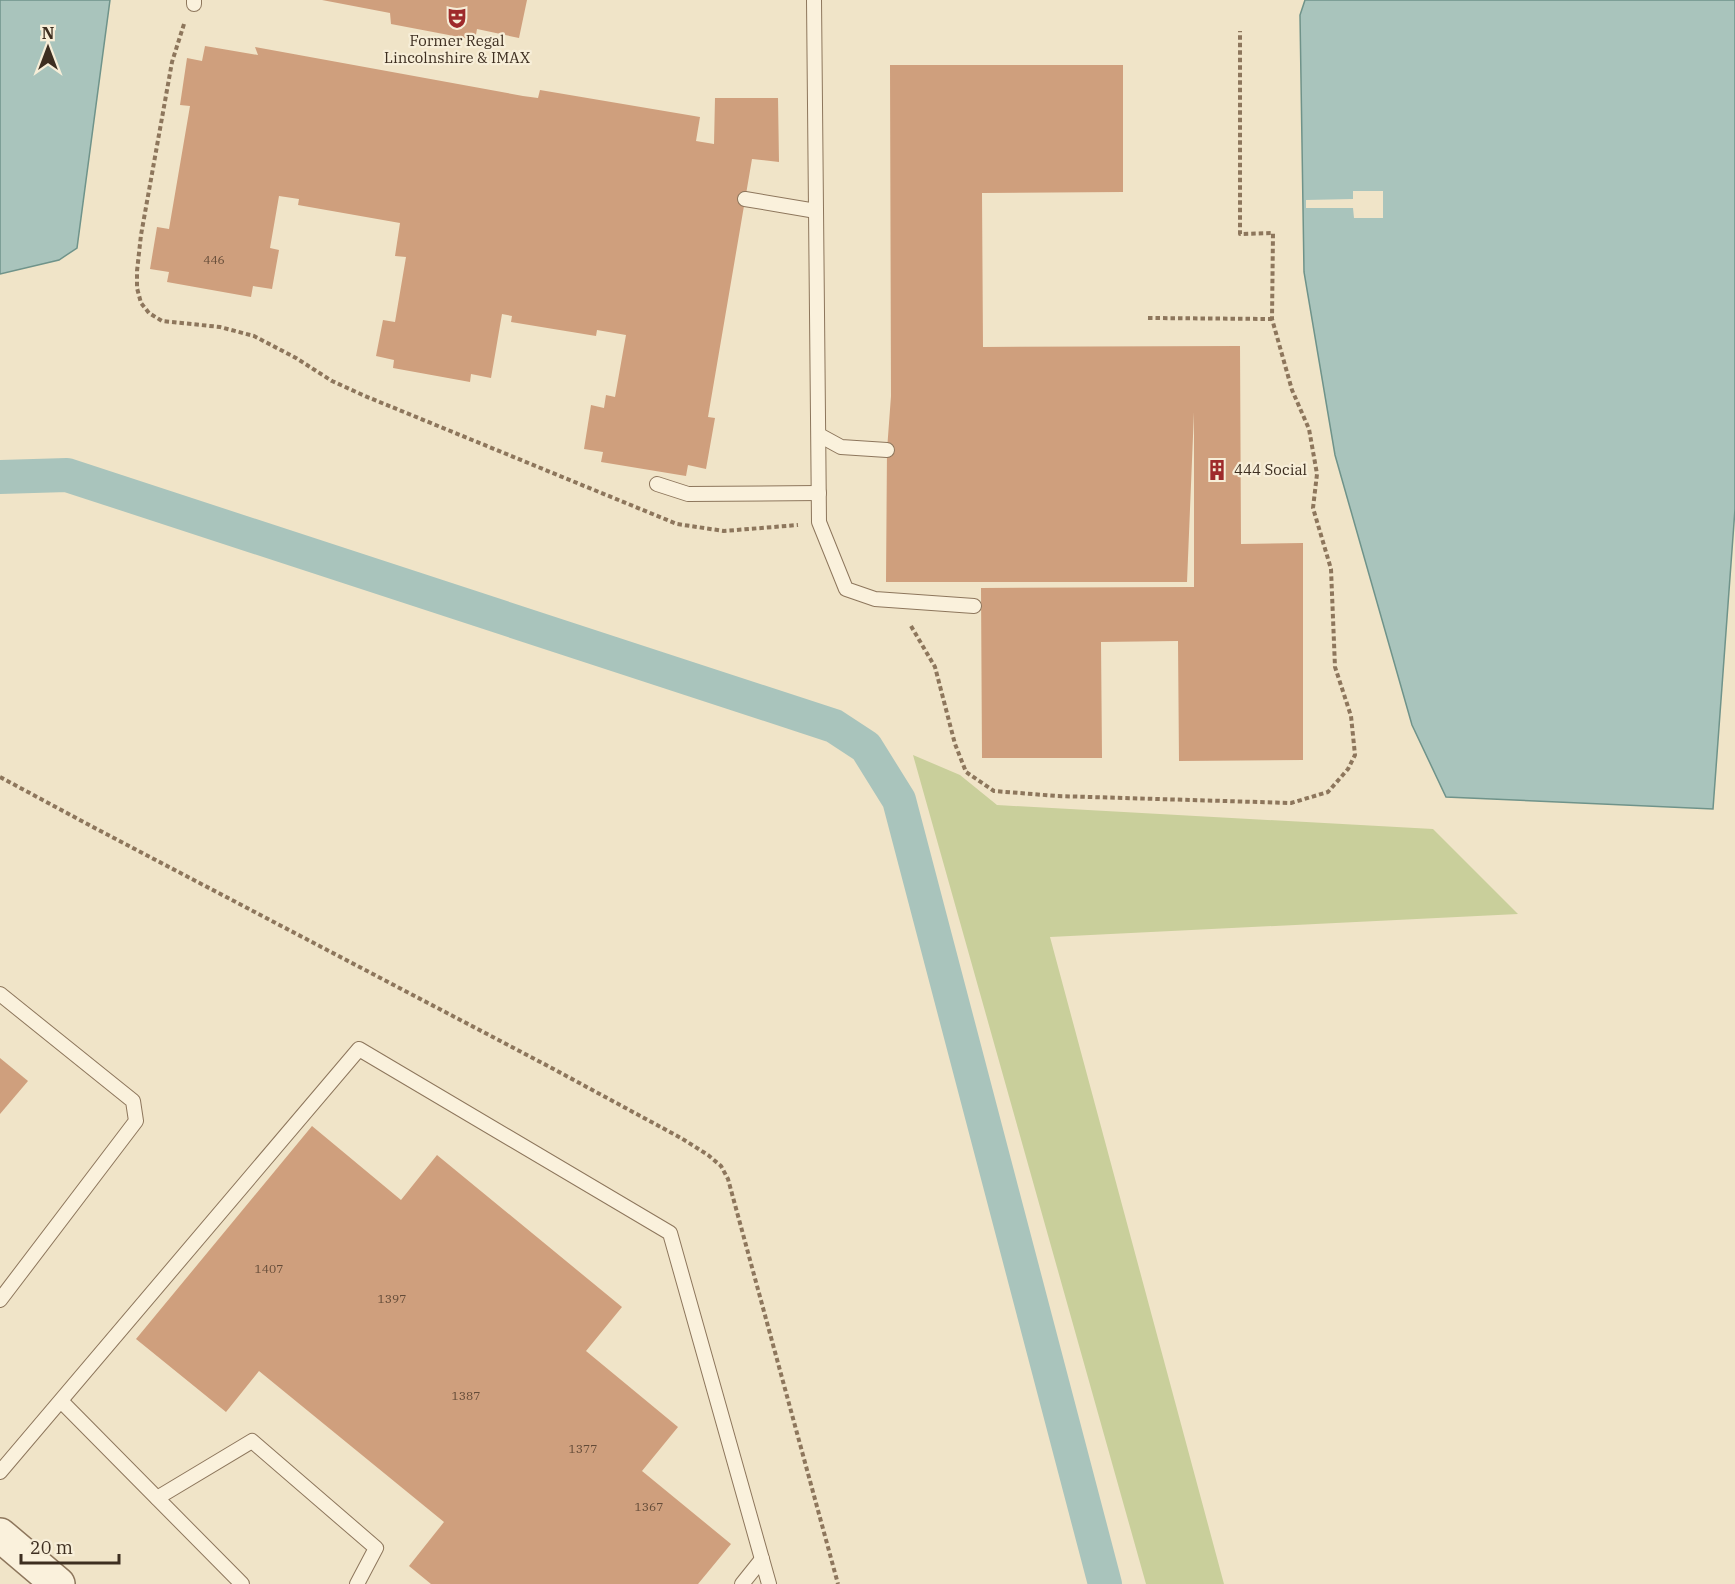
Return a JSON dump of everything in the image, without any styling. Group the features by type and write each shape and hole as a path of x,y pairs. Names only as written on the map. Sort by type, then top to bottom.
{"street":[{"path":"0,1535 58,1584"}],"lane":[{"path":"814,0 819,522 846,589 875,599 974,606"},
{"path":"745,199 816,211"},
{"path":"819,435 841,447 887,450"},
{"path":"657,484 688,494 819,493"},
{"path":"0,994 134,1101 136,1121 0,1300"},
{"path":"0,1472 359,1049 670,1233 769,1584"},
{"path":"61,1401 242,1584"},
{"path":"157,1498 252,1441 376,1548 357,1584"},
{"path":"742,1584 762,1559"}],"path":[{"path":"194,2 172,62 141,235 137,288 141,303 149,313 162,321 220,327 254,336 333,381 365,396 677,524 724,531 819,522"},
{"path":"875,599 913,627 935,667 955,744 966,771 994,791 1057,796 1291,803 1328,792 1348,769 1355,755 1351,716 1335,667 1331,569 1312,508 1317,474 1309,429 1292,390 1272,319 1273,233 1240,234 1240,31"},
{"path":"1148,318 1272,319"}],"green space":[{"path":"913,755 960,775 997,805 1433,829 1518,914 1050,937 1224,1584 1146,1584"}],"water":[{"path":"0,0 110,0 77,248 59,260 0,274"},
{"path":"1305,0 1735,0 1735,509 1713,809 1446,797 1412,725 1335,455 1304,272 1300,15"}],"pier":[{"path":"1353,191 1383,191 1383,218 1354,218 1353,208 1306,208 1306,200 1353,199"}],"building":[{"name":"Former Regal Lincolnshire & IMAX","path":"322,0 527,0 519,38 477,29 475,40 391,24 390,13"},
{"path":"205,46 258,55 255,47 523,96 538,98 540,90 700,117 696,141 714,144 715,98 778,98 779,162 752,159 708,417 715,418 706,469 688,465 686,476 601,462 603,452 584,449 591,405 604,408 606,395 615,397 626,335 597,330 596,336 511,322 512,316 502,314 491,378 471,374 470,382 393,368 394,360 376,356 383,320 395,322 406,257 395,256 400,223 298,205 299,199 279,196 270,248 279,250 272,289 253,286 251,297 167,282 169,272 150,269 157,227 169,229 190,106 180,105 187,58 202,61"},
{"name":"444 Social","path":"890,65 1123,65 1123,192 982,193 983,347 1240,346 1241,544 1303,543 1303,760 1179,761 1178,641 1101,642 1102,758 982,758 981,588 1194,587 1194,412 1187,582 886,582 887,450 891,396"},
{"path":"0,1058 28,1081 0,1114"},
{"path":"312,1126 401,1200 437,1155 622,1307 586,1351 678,1427 642,1471 731,1544 698,1584 431,1584 409,1566 444,1522 259,1371 226,1412 136,1339"}],"waterway":[{"path":"0,477 67,475 834,726 866,747 899,800 1105,1584"}],"place":[{"name":"Former Regal Lincolnshire & IMAX","path":"457,18"},
{"name":"444 Social","path":"1217,470"}]}
